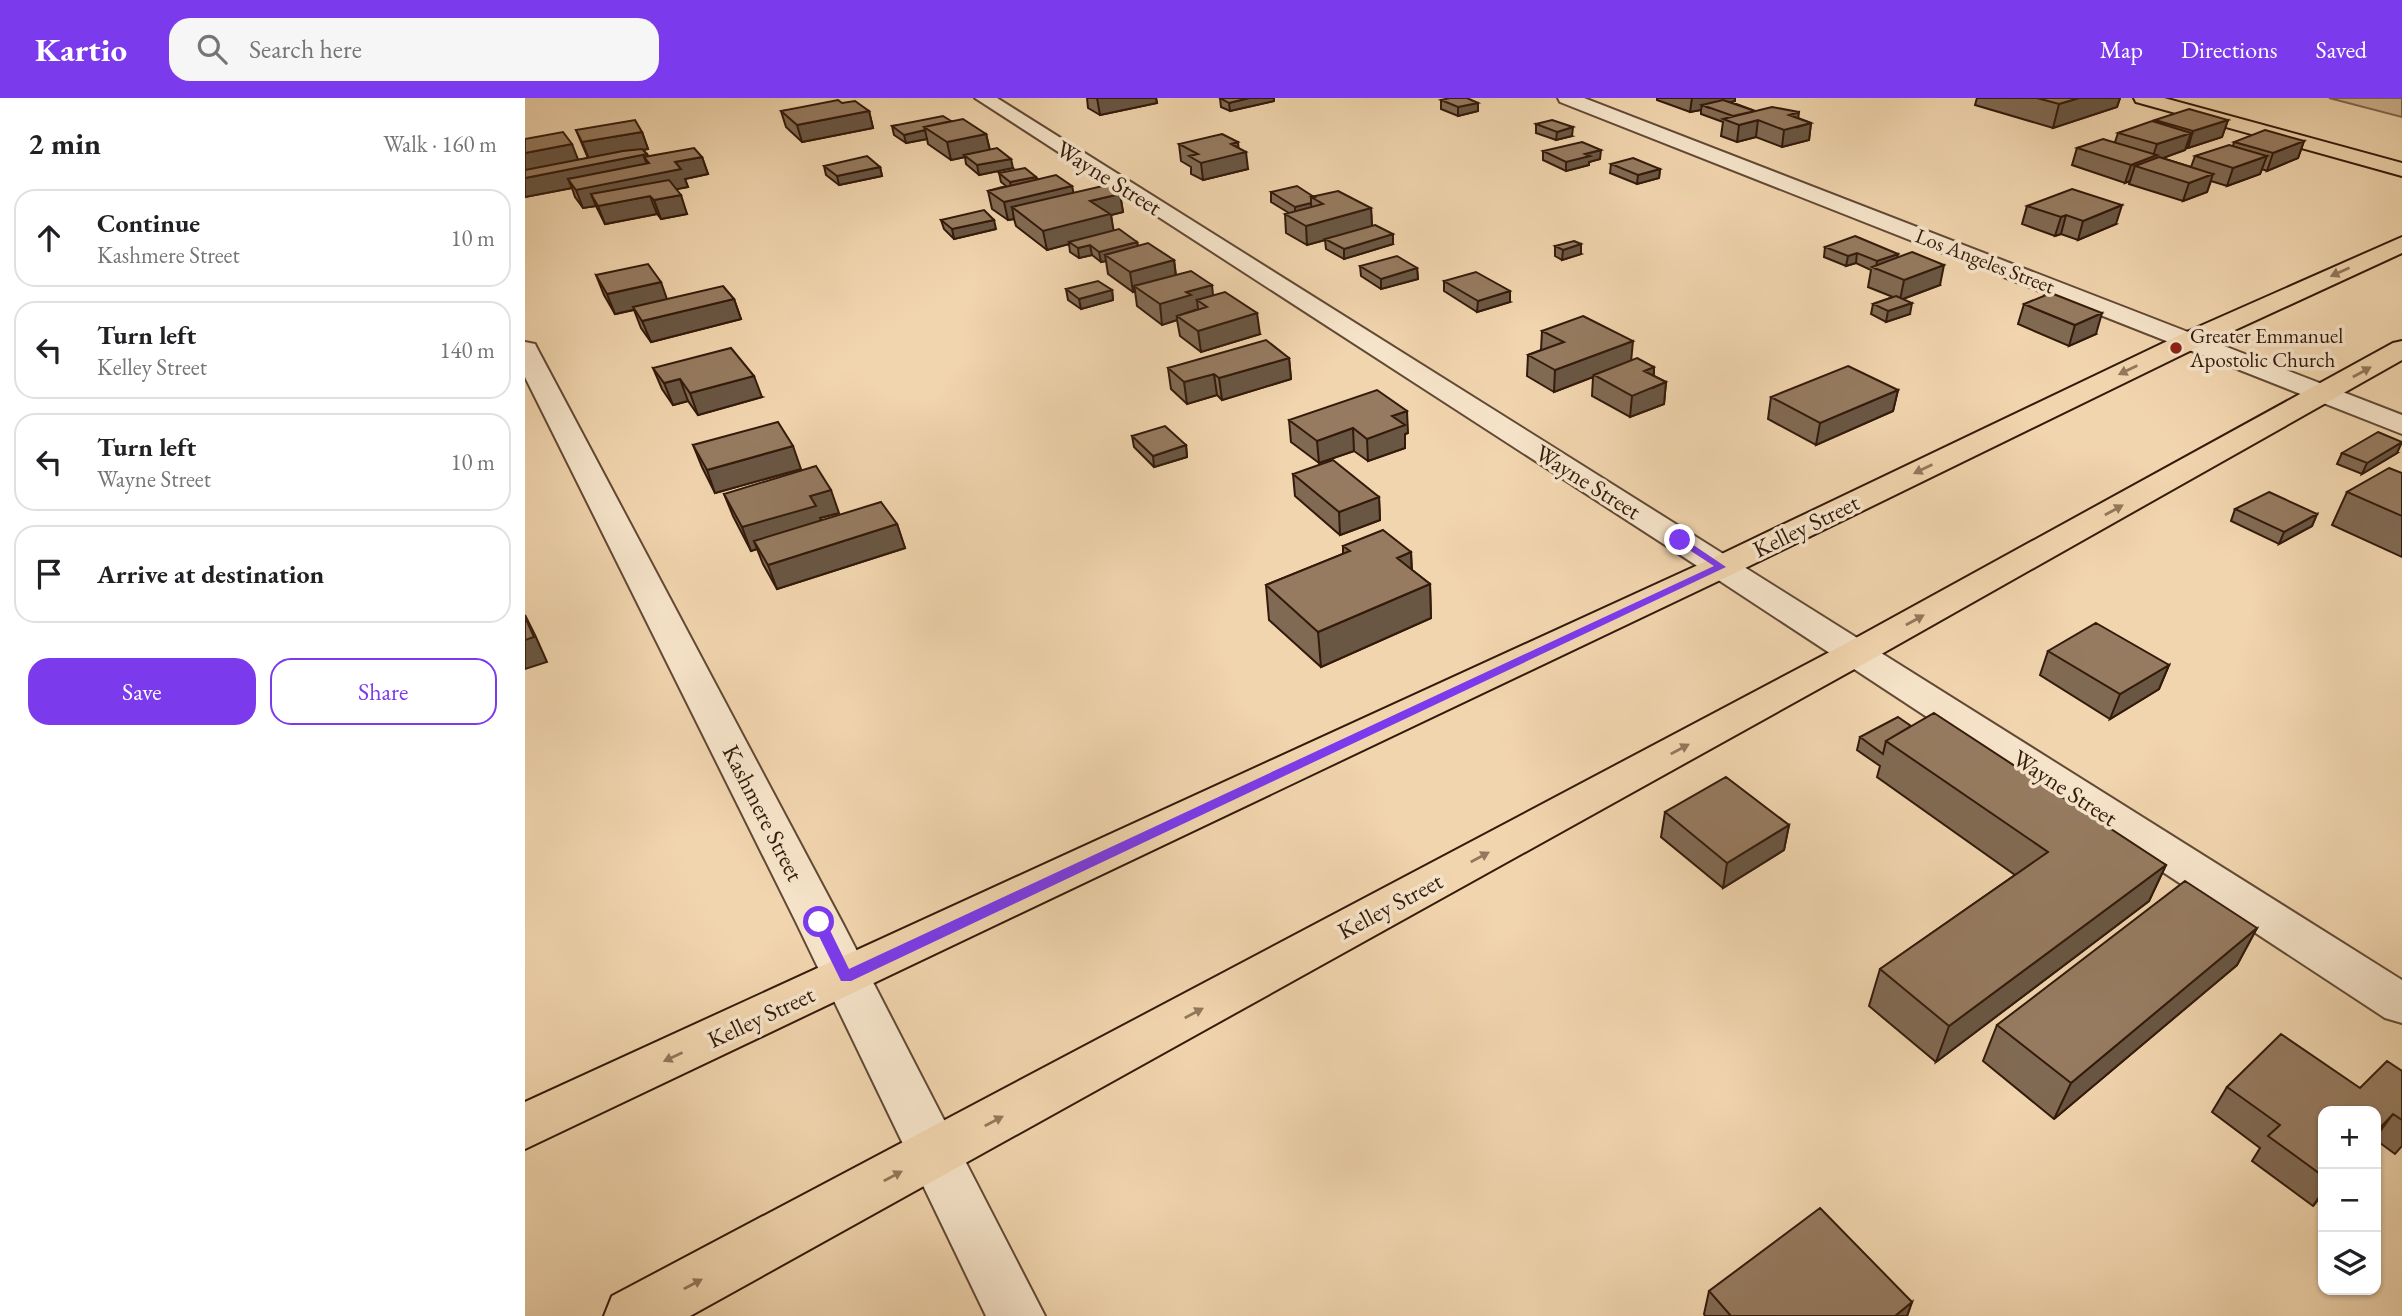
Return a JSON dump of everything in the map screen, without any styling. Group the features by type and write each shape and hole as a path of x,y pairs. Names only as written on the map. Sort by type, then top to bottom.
{"main road":[{"path":"2143,98 2402,170"},
{"path":"2187,98 2402,156"},
{"name":"Kelley Street","path":"525,1126 1721,567 2189,341 2402,244"},
{"name":"Kelley Street","path":"633,1316 1856,653 2402,349"}],"street":[{"name":"Wayne Street","path":"984,98 2402,1004"},
{"name":"Los Angeles Street","path":"1567,98 2402,425"},
{"name":"Kashmere Street","path":"525,350 1016,1316"}],"shaded area":[{"path":"2329,98 2402,98 2402,117"}],"building":[{"path":"1220,98 1249,98 1229,103"},
{"path":"1467,98 1478,103 1458,107 1441,100"},
{"path":"2037,98 2079,98 2059,104"},
{"path":"838,100 842,103 855,101 869,111 797,125 781,111"},
{"path":"1723,100 1755,111 1733,116 1702,105"},
{"path":"1772,107 1799,112 1789,115 1811,123 1784,130 1758,120 1739,125 1723,119"},
{"path":"2189,109 2228,120 2193,131 2155,120"},
{"path":"943,116 951,121 904,135 892,126"},
{"path":"963,119 986,134 947,142 924,127"},
{"path":"635,120 642,132 582,142 576,130"},
{"path":"1552,120 1573,127 1557,132 1536,124"},
{"path":"2152,121 2191,133 2157,144 2118,133"},
{"path":"2265,130 2304,141 2273,153 2234,142"},
{"path":"563,132 572,144 525,153 525,139"},
{"path":"1222,134 1238,142 1231,144 1246,152 1201,163 1189,156 1198,154 1179,144"},
{"path":"2103,139 2157,155 2131,165 2077,148"},
{"path":"1582,142 1601,150 1585,154 1590,156 1566,162 1543,151"},
{"path":"2229,145 2267,156 2233,168 2195,156"},
{"path":"694,148 702,157 675,162 681,169 576,190 568,179 649,163 644,157"},
{"path":"997,148 1011,159 977,165 964,155"},
{"path":"642,149 647,154 525,178 525,170"},
{"path":"867,156 880,167 837,176 824,166"},
{"path":"2159,157 2213,174 2189,183 2135,166"},
{"path":"1633,158 1660,169 1638,175 1611,164"},
{"path":"1025,168 1036,177 1010,182 999,173"},
{"path":"1056,175 1072,186 1004,202 988,191"},
{"path":"669,180 681,195 654,200 650,196 598,206 591,194"},
{"path":"1107,185 1120,194 1090,201 1110,214 1043,231 1012,207"},
{"path":"1297,186 1314,197 1311,197 1311,203 1295,207 1271,192"},
{"path":"2072,189 2122,205 2083,221 2027,206"},
{"path":"1338,191 1371,208 1306,226 1285,214 1323,204 1311,197"},
{"path":"984,210 994,220 952,229 941,220"},
{"path":"1375,225 1393,234 1344,249 1325,239"},
{"path":"1119,229 1137,242 1099,252 1090,245 1078,248 1069,242"},
{"path":"1855,236 1898,254 1877,261 1857,253 1848,256 1825,247"},
{"path":"1574,241 1581,244 1563,250 1555,246"},
{"path":"1148,243 1174,260 1130,272 1105,255"},
{"path":"1912,252 1944,265 1904,280 1872,267"},
{"path":"1397,256 1417,268 1381,279 1360,266"},
{"path":"648,264 661,282 607,294 596,275"},
{"path":"1191,271 1212,285 1186,292 1191,295 1160,304 1134,286"},
{"path":"1476,272 1510,291 1478,301 1444,281"},
{"path":"1098,281 1112,290 1079,299 1066,289"},
{"path":"723,286 734,299 642,321 633,307"},
{"path":"1225,292 1257,313 1198,331 1177,316 1207,307 1197,300"},
{"path":"2051,293 2102,313 2075,325 2024,304"},
{"path":"1896,296 1912,303 1888,311 1873,304"},
{"path":"1583,316 1633,341 1555,370 1528,355 1564,342 1542,331"},
{"path":"1266,340 1289,358 1219,378 1214,374 1184,382 1168,368"},
{"path":"731,348 754,376 690,393 680,379 664,383 653,368"},
{"path":"1637,358 1654,367 1644,371 1666,382 1632,396 1594,375"},
{"path":"1848,366 1898,390 1820,423 1771,397"},
{"path":"1377,390 1407,411 1392,416 1405,425 1367,439 1353,428 1317,441 1289,420"},
{"path":"778,422 793,446 707,470 693,445"},
{"path":"1165,426 1186,445 1153,456 1132,436"},
{"path":"2378,432 2402,442 2367,463 2342,453"},
{"path":"1333,460 1379,497 1339,512 1293,474"},
{"path":"816,466 831,490 810,496 816,506 742,527 724,494"},
{"path":"2389,468 2402,473 2402,516 2347,492"},
{"path":"2269,492 2317,514 2284,532 2235,509"},
{"path":"881,502 897,524 768,565 754,541"},
{"path":"1383,530 1411,552 1397,558 1430,584 1318,632 1266,585 1350,551 1343,546"},
{"path":"525,617 534,637 525,640"},
{"path":"2096,623 2169,665 2120,694 2048,651"},
{"path":"1934,713 2166,865 1949,1026 1880,969 2048,852 1886,741"},
{"path":"1898,717 1911,726 1886,741 1883,754 1860,737"},
{"path":"1726,777 1789,825 1727,863 1665,812"},
{"path":"2185,881 2257,928 2071,1083 1997,1025"},
{"path":"2281,1034 2360,1088 2387,1061 2402,1071 2402,1120 2393,1114 2381,1127 2381,1106 2318,1106 2318,1172 2268,1136 2280,1125 2227,1087"},
{"path":"1820,1208 1912,1302 1895,1316 1731,1316 1709,1291"}],"place":[{"name":"Greater Emmanuel Apostolic Church","path":"2176,348"}],"route":[{"path":"819,922 846,977 1721,567 1680,540"}]}
